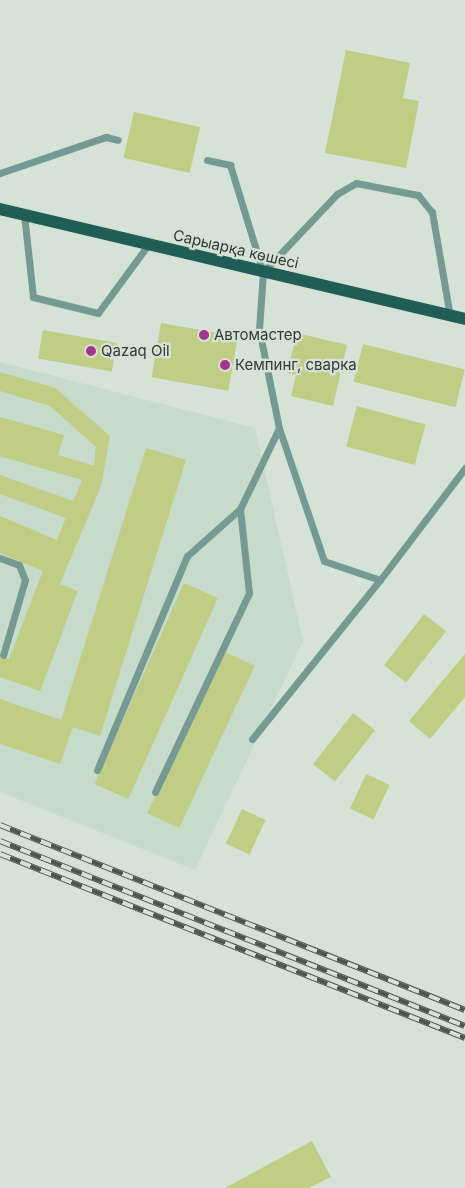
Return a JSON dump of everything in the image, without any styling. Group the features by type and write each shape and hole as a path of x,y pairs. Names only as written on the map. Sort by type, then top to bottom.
{"main road":[{"name":"Сарыарқа көшесі","path":"0,209 465,319"}],"lane":[{"path":"0,173 106,138 118,140"},
{"path":"207,160 230,165 263,272 259,329 279,428 324,561 380,580"},
{"path":"263,272 337,194 356,183 418,194 432,212 450,316"},
{"path":"24,214 33,297 98,313 148,245"},
{"path":"97,770 187,556 240,509 279,428"},
{"path":"252,739 380,580 465,468"},
{"path":"156,792 249,594 240,509"},
{"path":"0,558 18,565 25,580 4,655"}],"shaded area":[{"path":"0,362 255,428 303,641 195,870 0,792"}],"building":[{"path":"346,50 410,63 403,98 419,101 406,168 325,153"},
{"path":"134,112 200,127 190,173 123,158"},
{"path":"161,323 238,337 228,391 151,377"},
{"path":"43,330 117,343 112,372 38,359"},
{"path":"297,333 347,345 333,406 291,396 296,375 287,373"},
{"path":"363,344 465,369 455,407 354,382"},
{"path":"0,372 55,388 110,436 101,486 60,584 78,591 40,691 0,677 0,656 9,659 43,571 0,553 0,516 57,540 66,518 0,494 0,475 73,501 82,480 0,456 0,417 64,435 58,455 94,466 96,447 50,406 0,391"},
{"path":"357,406 426,424 415,465 346,447"},
{"path":"146,448 186,460 100,736 73,727 60,764 0,744 0,699 61,720"},
{"path":"184,583 218,598 128,799 95,784"},
{"path":"424,614 446,631 406,682 384,665"},
{"path":"223,651 255,666 179,828 147,813"},
{"path":"465,654 465,697 430,739 409,721"},
{"path":"353,713 375,730 335,781 313,764"},
{"path":"366,774 390,785 374,819 350,808"},
{"path":"242,809 266,820 250,854 226,843"},
{"path":"312,1141 331,1177 309,1188 225,1188"}],"railway":[{"path":"0,825 465,1010"},
{"path":"0,841 465,1026"},
{"path":"0,854 465,1038"}],"place":[{"name":"Автомастер","path":"204,335"},
{"name":"Qazaq Oil","path":"91,351"},
{"name":"Кемпинг, сварка","path":"225,365"}]}
